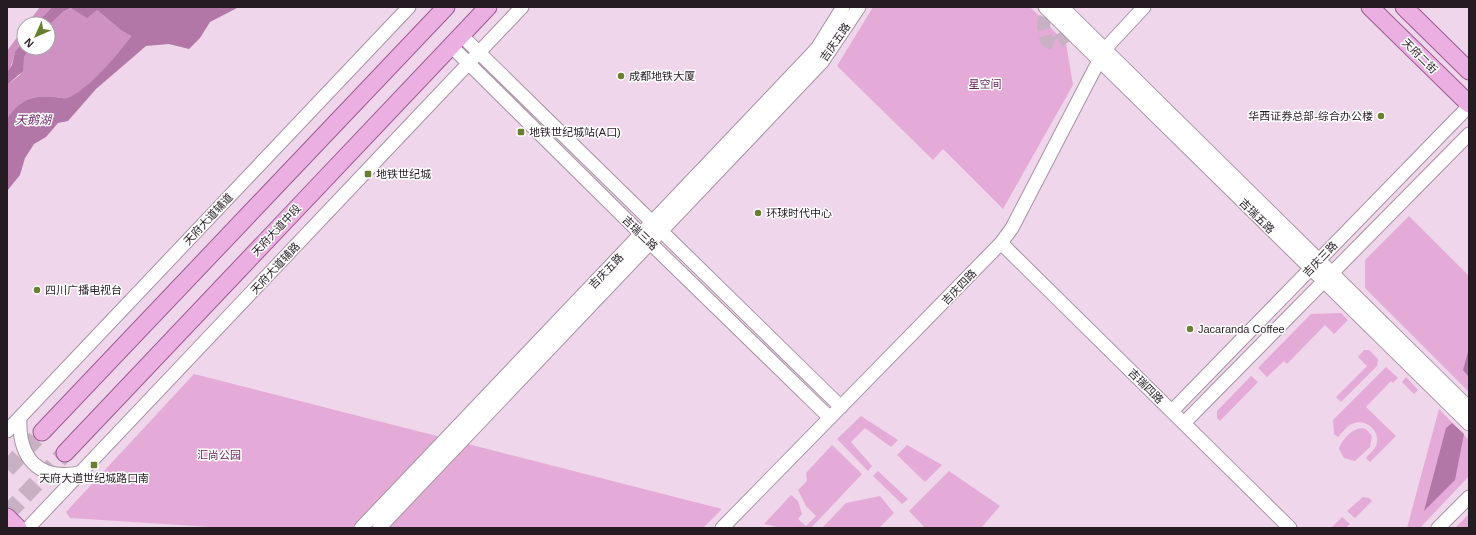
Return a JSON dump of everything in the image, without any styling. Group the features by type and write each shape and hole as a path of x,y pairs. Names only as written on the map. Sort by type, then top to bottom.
{"main road":[{"path":"42,432 446,7"},
{"name":"天府大道中段","path":"65,453 488,7"},
{"name":"天府二街","path":"1370,7 1469,105"},
{"path":"1404,7 1469,71"},
{"path":"1444,47 1458,59 1469,63"},
{"path":"7,517 18,528"}],"street":[{"name":"天府大道辅路","path":"28,528 522,7"},
{"name":"吉庆五路","path":"656,227 818,47 842,7"},
{"name":"吉庆五路","path":"361,528 645,238 822,62 859,7"},
{"name":"吉瑞五路","path":"1062,7 1102,54 1328,277 1469,424"},
{"name":"吉庆四路","path":"722,528 1001,243 1012,228 1102,54 1144,7"},
{"name":"天府大道辅道","path":"7,431 401,10"},
{"name":"吉瑞五路","path":"1046,12 1102,54"},
{"name":"吉瑞三路","path":"456,41 479,53 841,407"},
{"name":"吉瑞三路","path":"456,41 468,64 830,418"},
{"name":"吉庆三路","path":"1172,411 1469,105"},
{"name":"吉庆三路","path":"1184,423 1469,134"},
{"name":"吉庆五路","path":"379,528 645,238"},
{"name":"吉瑞四路","path":"1001,243 1290,528"},
{"name":"吉瑞五路","path":"1328,277 1469,408"},
{"path":"20,417 19,434 21,444 34,463 42,470 54,475 65,476 80,473"},
{"path":"1438,528 1469,497"}],"green space":[{"name":"星空间","path":"873,7 1030,7 1066,43 1073,85 1003,209 943,149 933,160 837,66"},
{"path":"1409,216 1469,276 1469,392 1365,288 1365,260"},
{"path":"1341,313 1348,320 1334,334 1325,325 1287,364 1284,361 1267,377 1258,368 1311,314"},
{"path":"1364,350 1369,350 1378,359 1377,366 1341,402 1336,397 1367,366 1358,357"},
{"path":"1386,367 1398,378 1393,383 1391,381 1366,407 1396,436 1370,462 1366,458 1375,448 1377,440 1377,435 1371,427 1362,422 1357,422 1348,426 1338,437 1334,434 1333,420"},
{"name":"汇尚公园","path":"194,374 722,509 703,528 226,528 70,518 66,512"},
{"path":"1251,376 1258,382 1220,421 1217,418 1217,411"},
{"path":"1406,377 1418,390 1414,394 1402,382"},
{"path":"1439,409 1469,440 1469,476 1420,528 1407,528"},
{"path":"861,416 898,440 891,447 865,428 851,442 872,466 868,471 837,439"},
{"path":"1359,428 1363,428 1372,436 1370,447 1355,461 1344,458 1339,449 1340,445 1352,432"},
{"path":"832,445 862,474 811,528 782,528 764,524 791,495 798,501 802,514 798,519 806,526 816,516 806,506 798,490 807,481 806,473"},
{"path":"907,445 942,465 925,482 897,455"},
{"path":"878,471 908,499 902,504 873,476"},
{"path":"949,471 1000,506 981,528 925,528 909,511"},
{"path":"880,496 894,513 879,528 822,528 846,503"},
{"path":"1363,497 1369,498 1372,501 1355,518 1347,511"},
{"path":"1469,514 1469,528 1455,528"},
{"path":"1342,517 1350,524 1346,528 1331,528"}],"shaded area":[{"path":"40,7 52,7 44,16 33,16"},
{"path":"72,8 97,10 122,31 131,36 102,72 83,89 66,98 39,97 27,100 16,107 7,119 7,85 20,75 25,56 56,56 56,19 63,12"},
{"path":"16,39 16,52 7,72 7,51"}],"water":[{"name":"天鹅湖","path":"52,7 239,7 210,22 200,38 189,49 169,44 146,46 96,89 68,121 58,123 46,137 34,144 25,158 20,175 7,191 7,119 16,107 33,98 65,98 74,95 102,72 131,36 122,31 97,10 87,18 71,8 63,12 56,19 56,16 44,16"},
{"name":"天鹅湖","path":"16,51 16,56 25,56 23,71 7,85 7,72 12,65"},
{"path":"1469,348 1469,377 1463,370"},
{"path":"1452,423 1464,434 1455,480 1424,511 1446,428"}],"tunnel":[{"path":"1045,17 1044,29 1047,41 1055,44 1076,28"},
{"path":"7,469 42,432"},
{"path":"7,514 65,453"},
{"path":"370,528 387,511"}],"place":[{"name":"成都地铁大厦","path":"621,76"},
{"name":"华西证券总部-综合办公楼","path":"1381,116"},
{"name":"地铁世纪城站(A口)","path":"521,132"},
{"name":"地铁世纪城","path":"368,174"},
{"name":"环球时代中心","path":"758,213"},
{"name":"四川广播电视台","path":"37,290"},
{"name":"Jacaranda Coffee","path":"1190,329"},
{"name":"天府大道世纪城路口南","path":"94,465"}]}
